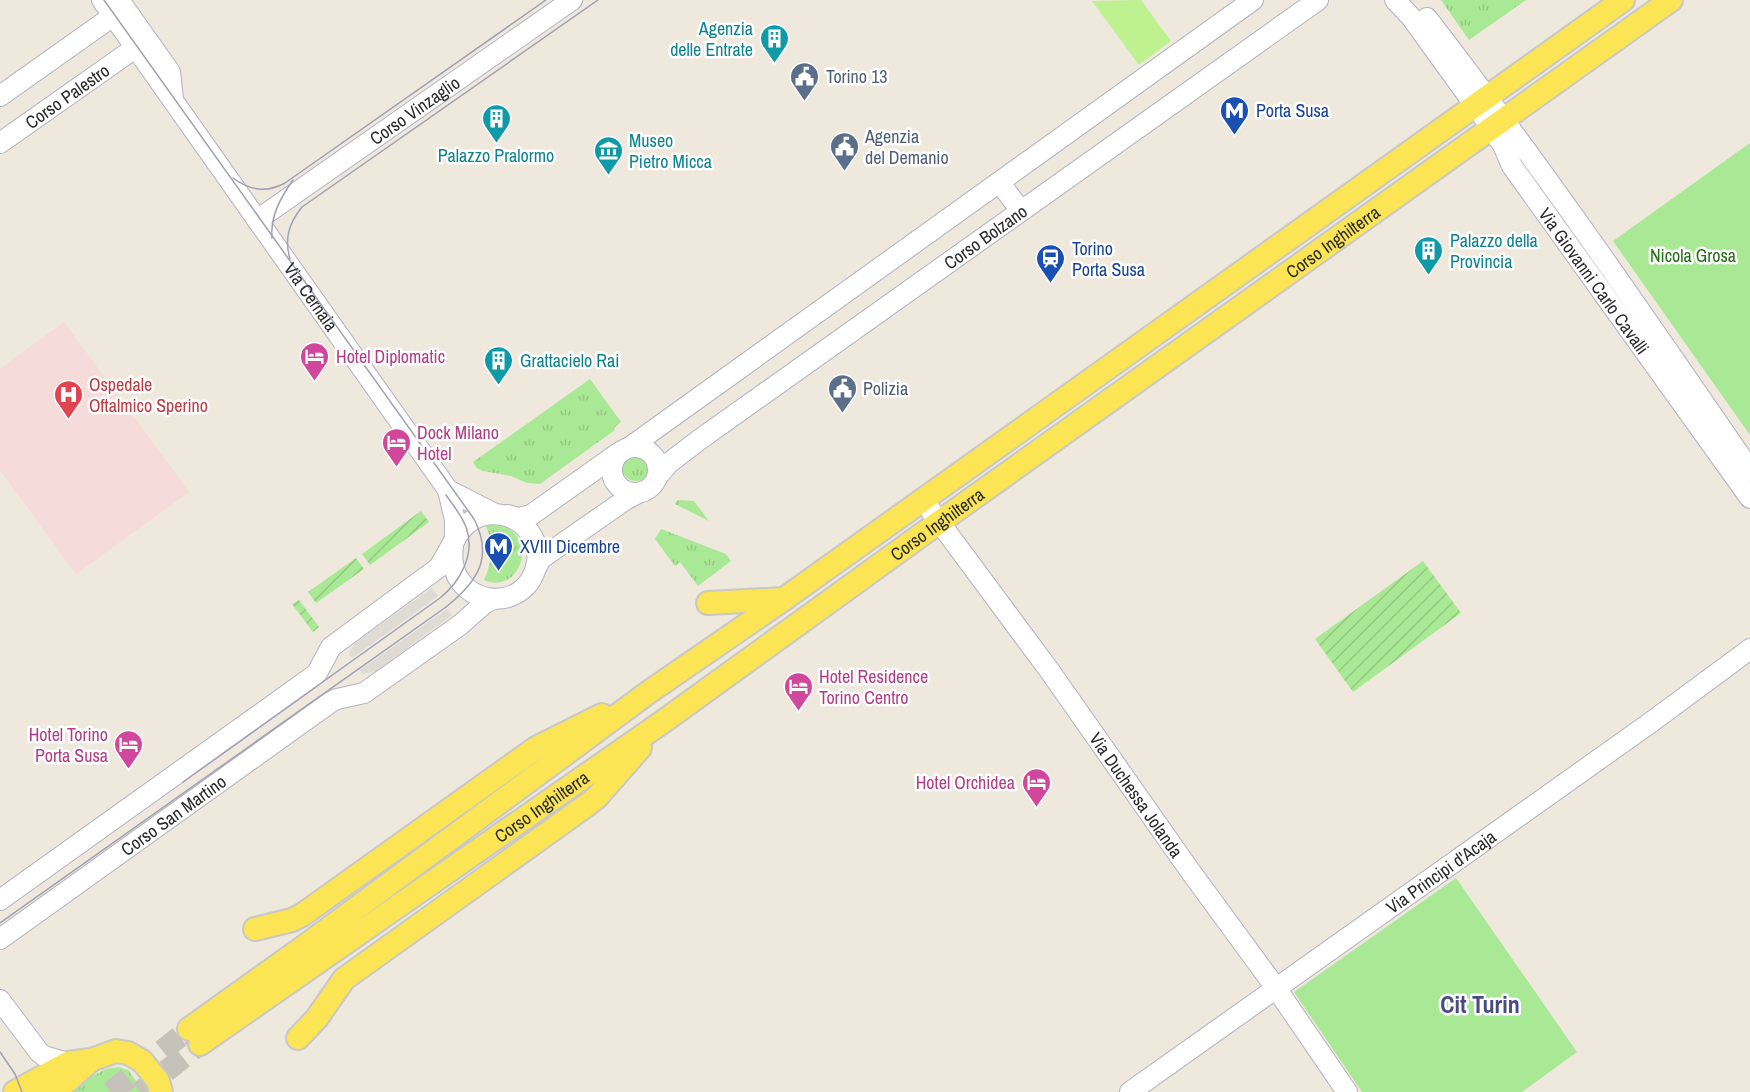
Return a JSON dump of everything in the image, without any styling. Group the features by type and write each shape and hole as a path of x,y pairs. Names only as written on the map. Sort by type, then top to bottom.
{"main road":[{"name":"Corso Inghilterra","path":"1623,0 784,599 649,692 305,946 194,1037 664,721 1671,0"},
{"path":"708,603 784,599"},
{"path":"255,929 292,920 302,915 543,743 649,692"},
{"path":"298,1038 317,1018 344,979 586,805 603,790 664,721"},
{"path":"15,1092 68,1063 92,1060 116,1051 128,1053 142,1060 162,1088"},
{"path":"49,1092 65,1083 92,1060"}],"street":[{"name":"Corso Vinzaglio","path":"257,220 572,0"},
{"name":"Corso Bolzano","path":"498,514 518,518 531,515 1000,183 1253,0"},
{"name":"Corso Bolzano","path":"658,476 669,463 699,440 1318,0"},
{"path":"1395,0 1449,56"},
{"path":"1415,0 1449,56"},
{"name":"Via Cernaia","path":"111,5 135,48 173,103 448,490 455,520 454,543"},
{"path":"0,96 111,5 170,72 173,103"},
{"name":"Corso Palestro","path":"0,143 135,48"},
{"name":"Via Giovanni Carlo Cavalli","path":"1449,56 1750,470"},
{"name":"Via Giovanni Carlo Cavalli","path":"1497,124 1512,166 1750,498"},
{"path":"1000,183 1021,211"},
{"path":"536,568 536,544 529,531 514,519 498,514 474,519 465,525 454,543 452,561 463,585 474,594 494,599 511,596 522,590 530,581 541,559 625,500 649,489 658,476 657,462 652,454 640,447 626,449 613,463 613,477 622,488 638,493"},
{"name":"Via Cernaia","path":"448,490 498,514"},
{"name":"Via Duchessa Jolanda","path":"923,500 1042,661 1276,988 1347,1092"},
{"name":"Corso San Martino","path":"0,900 312,677 317,673 331,647 438,568 454,543"},
{"name":"Corso San Martino","path":"0,939 331,702 364,693 459,625 485,603 494,599"},
{"name":"Via Principi d'Acaja","path":"1130,1092 1650,723 1750,649"},
{"path":"0,1000 39,1052 44,1056 68,1063"}],"shaded area":[{"name":"Ospedale Oftalmico Sperino","path":"64,322 189,492 76,574 0,470 0,369"},
{"path":"432,588 438,596 352,658 349,653 355,643"},
{"path":"447,609 452,615 376,671 363,674 361,672 360,670"}],"green space":[{"path":"1141,0 1171,41 1139,65 1092,1"},
{"path":"1441,0 1526,0 1469,40"},
{"name":"Nicola Grosa","path":"1750,143 1750,435 1613,241"},
{"path":"590,379 621,422 614,428 615,430 540,484 527,483 511,476 477,468 473,462"},
{"path":"636,453 646,457 650,467 646,477 636,481 626,477 622,467 626,457"},
{"path":"677,500 694,501 709,521 675,504"},
{"path":"421,511 429,522 370,565 362,554"},
{"path":"486,526 507,528 517,536 522,547 517,570 509,579 498,583 484,580 491,553"},
{"path":"661,529 726,554 731,561 698,586 680,562 675,566 655,539"},
{"path":"356,558 364,569 316,603 308,592"},
{"path":"1423,561 1461,613 1353,692 1315,639"},
{"path":"299,600 319,627 313,632 292,604"},
{"path":"1456,878 1577,1052 1522,1092 1362,1092 1294,992"},
{"path":"119,1067 128,1070 144,1092 62,1092 106,1069"}],"tunnel":[{"path":"111,1092 189,1029"},
{"path":"140,1092 200,1044"}],"tram line":[{"path":"0,923 446,607 474,578 482,557 480,533 474,519 104,0"},
{"path":"233,178 258,189 272,188 285,183 546,0"},
{"path":"290,259 289,231 302,207 598,0"},
{"path":"272,238 277,207 293,180"},
{"path":"183,782 440,598 454,584 464,567 469,537 464,523 446,495"},
{"path":"0,1052 15,1074 22,1092"}],"place":[{"name":"Agenzia delle Entrate","path":"774,64"},
{"name":"Torino 13","path":"805,102"},
{"name":"Porta Susa","path":"1235,136"},
{"name":"Palazzo Pralormo","path":"496,144"},
{"name":"Agenzia del Demanio","path":"844,172"},
{"name":"Museo Pietro Micca","path":"608,176"},
{"name":"Palazzo della Provincia","path":"1429,276"},
{"name":"Torino Porta Susa","path":"1051,284"},
{"name":"Hotel Diplomatic","path":"315,382"},
{"name":"Grattacielo Rai","path":"499,386"},
{"name":"Polizia","path":"842,414"},
{"name":"Ospedale Oftalmico Sperino","path":"68,420"},
{"name":"Dock Milano Hotel","path":"396,468"},
{"name":"XVIII Dicembre","path":"499,572"},
{"name":"Hotel Residence Torino Centro","path":"798,712"},
{"name":"Hotel Torino Porta Susa","path":"129,770"},
{"name":"Hotel Orchidea","path":"1036,808"}],"district":[{"name":"Cit Turin","path":"1480,1004"}]}
